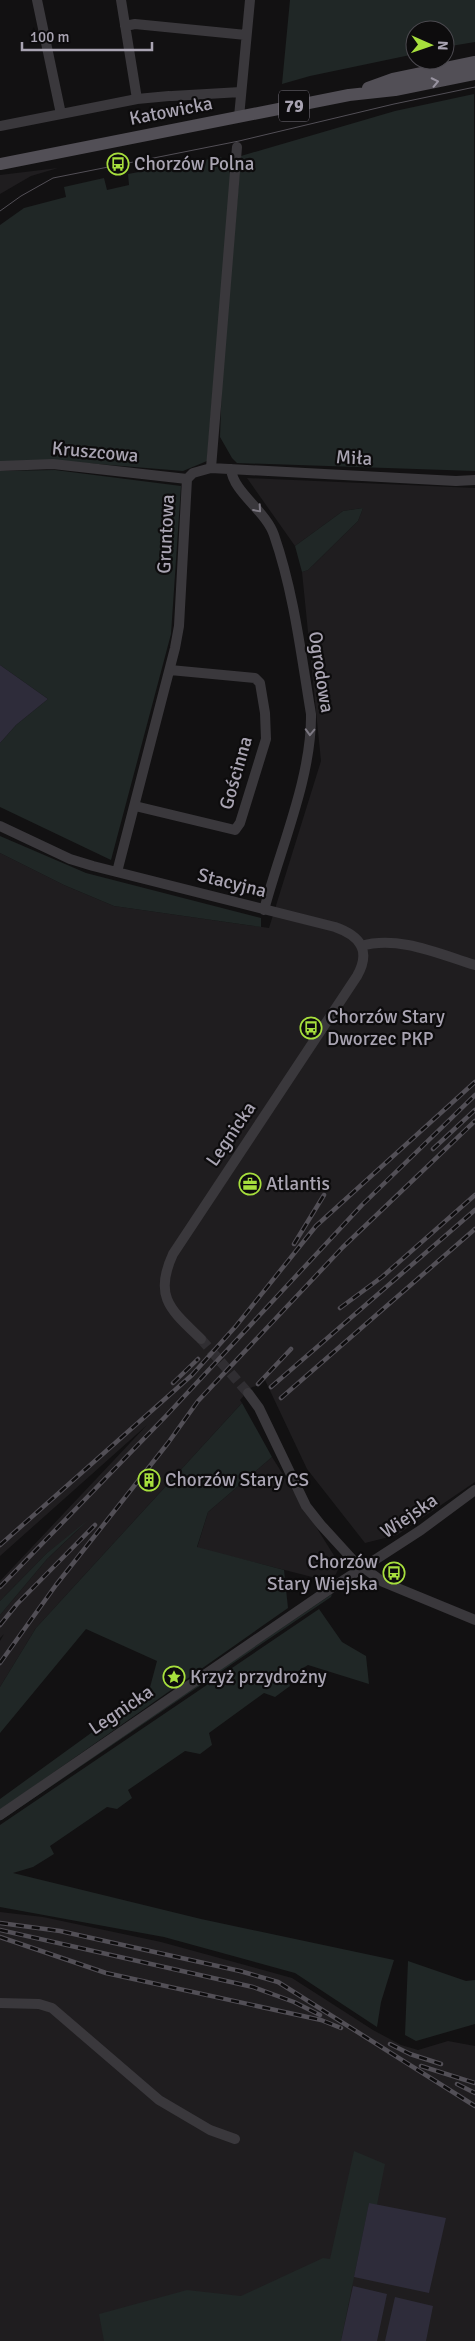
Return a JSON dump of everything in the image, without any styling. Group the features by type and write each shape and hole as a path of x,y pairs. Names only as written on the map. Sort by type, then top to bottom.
{"main road":[{"name":"Katowicka","path":"349,95 393,79 475,62"},
{"name":"Katowicka","path":"0,164 349,95 395,90 475,74"}],"street":[{"path":"37,0 61,114"},
{"path":"121,0 137,99"},
{"path":"239,117 250,0"},
{"path":"126,26 135,24 246,36"},
{"path":"0,126 137,99 241,92"},
{"path":"230,469 211,468 237,147"},
{"name":"Kruszcowa","path":"0,466 53,464 187,480"},
{"name":"Gruntowa","path":"117,872 170,670 179,626 187,480 193,473 211,468"},
{"name":"Miła","path":"230,469 456,481 475,480"},
{"name":"Ogrodowa","path":"230,469 234,481 263,515 273,533 288,588 311,714 311,732 306,763 264,910"},
{"name":"Gościnna","path":"135,806 235,830 240,823 266,738 265,713 260,683 255,678 170,670"},
{"name":"Stacyjna","path":"0,826 70,859 344,930 354,936 361,946"},
{"path":"361,946 376,942 388,942 475,965"},
{"name":"Legnicka","path":"201,1339 168,1303 163,1284 165,1270 173,1254 357,976 364,960 361,946"},
{"path":"248,1393 263,1415 306,1506 330,1536 362,1568 385,1583 475,1620"},
{"name":"Wiejska","path":"362,1568 421,1530 475,1490"},
{"name":"Legnicka","path":"0,1814 362,1568"},
{"path":"0,2003 39,2004 52,2008 159,2100 210,2130 235,2139"}],"shaded area":[{"path":"290,0 475,0 475,42 455,45 455,20 405,20 405,56 310,76 282,84"},
{"path":"474,94 475,471 237,463 220,437 222,379 241,156 395,111"},
{"path":"221,157 231,175 207,461 183,471 73,462 0,462 0,225 24,208 66,197 64,187 104,178 107,190 129,185 128,174"},
{"path":"58,168 31,176 0,194 0,175"},
{"path":"55,470 181,486 171,634 111,860 0,807 0,743 16,725 48,699 0,665 0,471"},
{"path":"247,478 475,488 475,1482 397,1535 365,1543 307,1469 265,1380 252,1387 240,1400 242,1403 36,1628 0,1687 0,1641 4,1634 0,1638 0,1615 47,1559 81,1527 47,1553 0,1601 0,1581 147,1425 0,1556 0,853 64,885 114,906 269,928 321,761 302,572 308,570 358,521 363,508 343,511 295,546"},
{"path":"363,508 358,521 308,570 302,572 295,546 343,511"},
{"path":"0,665 48,699 16,725 0,743"},
{"path":"0,836 86,873 261,918 261,927 114,906 64,885 0,853"},
{"path":"242,1403 272,1457 208,1512 197,1547 284,1570 288,1608 0,1810 0,1799 149,1691 157,1661 86,1629 0,1733 0,1687 36,1628"},
{"path":"272,1457 340,1565 336,1574 328,1581 197,1548 208,1512"},
{"path":"88,1520 47,1559 0,1615 0,1601 47,1553"},
{"path":"332,1594 331,1597 0,1821 0,1818"},
{"path":"319,1609 342,1642 366,1656 369,1684 308,1665 287,1678 290,1686 275,1697 264,1693 209,1733 212,1745 200,1754 185,1751 128,1790 132,1798 117,1809 107,1807 50,1846 54,1854 33,1867 13,1873 201,1919 394,1960 381,2002 377,2027 295,1973 164,1937 0,1907 0,1825"},
{"path":"0,1912 43,1917 161,1942 292,1978 373,2030 401,2045 418,2050 448,2041 475,2046 475,2341 0,2341"},
{"path":"408,1961 466,1981 475,1980 475,2024 416,2041 405,2035"},
{"path":"354,2151 385,2164 377,2205 369,2204 341,2341 104,2341 99,2314 187,2290 241,2296 323,2258 330,2259"},
{"path":"369,2203 446,2218 429,2293 354,2277"},
{"path":"353,2286 387,2294 377,2341 341,2341"},
{"path":"395,2297 433,2306 426,2341 385,2341"}],"tunnel":[{"path":"201,1339 248,1393"}],"tram line":[{"path":"0,211 21,196 53,178 239,141 475,87"}],"railway":[{"path":"0,1545 192,1375 236,1326 316,1226 475,1082"},
{"path":"0,1587 165,1417 362,1205 475,1095"},
{"path":"433,1149 475,1110"},
{"path":"0,1663 56,1585 168,1443 198,1401 343,1247 475,1121"},
{"path":"294,1244 324,1195"},
{"path":"340,1308 382,1277 475,1195"},
{"path":"271,1387 475,1210"},
{"path":"281,1398 475,1229"},
{"path":"258,1384 291,1349"},
{"path":"173,1383 198,1359"},
{"path":"0,1625 17,1604 95,1525"},
{"path":"0,1923 60,1931 240,1971 278,1982 475,2106"},
{"path":"0,1930 253,1987 294,2002 320,2015"},
{"path":"0,1937 106,1973 321,2020 341,2028"},
{"path":"390,2044 410,2054 441,2064"},
{"path":"421,2066 475,2083"},
{"path":"457,2084 475,2093"}],"place":[{"name":"Chorzów Polna","path":"118,164"},
{"name":"Chorzów Stary Dworzec PKP","path":"311,1028"},
{"name":"Atlantis","path":"250,1184"},
{"name":"Chorzów Stary CS","path":"149,1480"},
{"name":"Chorzów Stary Wiejska","path":"394,1573"},
{"name":"Krzyż przydrożny","path":"174,1677"}]}
